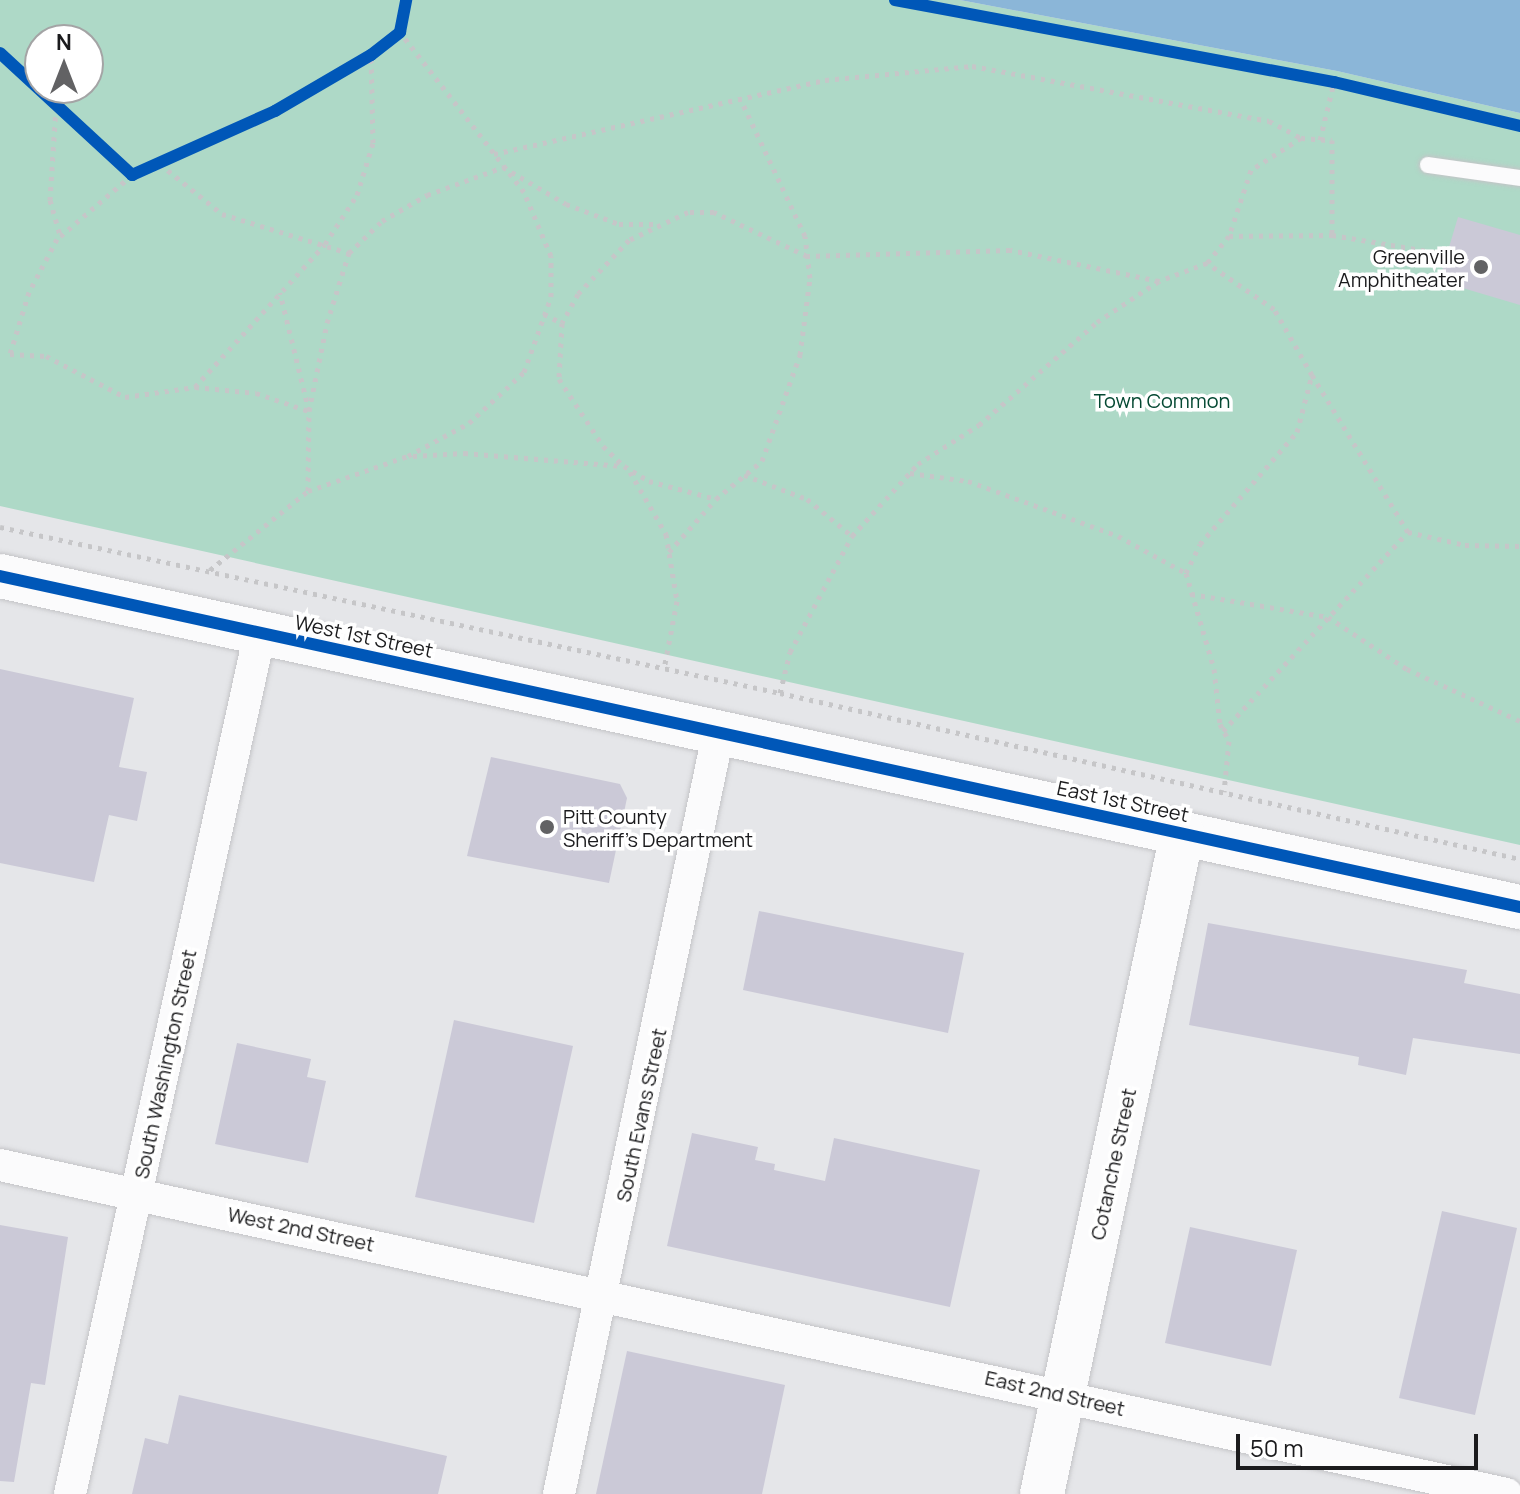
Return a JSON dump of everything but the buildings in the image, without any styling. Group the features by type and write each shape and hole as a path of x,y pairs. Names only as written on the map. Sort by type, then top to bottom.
{"street":[{"name":"West 1st Street","path":"0,576 718,735"},
{"name":"South Washington Street","path":"70,1494 260,633"},
{"name":"East 1st Street","path":"718,735 1520,907"},
{"name":"South Evans Street","path":"559,1494 718,735"},
{"name":"Cotanche Street","path":"1042,1494 1182,834"},
{"name":"West 2nd Street","path":"0,1165 602,1296"},
{"name":"East 2nd Street","path":"602,1296 1507,1494"}],"lane":[{"path":"1428,165 1520,178"}],"path":[{"path":"195,387 325,244 357,195 373,143 386,44 404,11"},
{"path":"357,63 386,44"},
{"path":"209,570 308,491 408,456 469,423 524,372 551,297 551,256 524,192 494,154 386,44"},
{"path":"494,154 742,102 825,80 972,66 1254,117 1301,138 1332,140 1332,235"},
{"path":"1318,79 1349,86"},
{"path":"1320,140 1334,82"},
{"path":"669,552 716,499 762,461 800,355 807,256 805,236 742,102"},
{"path":"53,104 67,117"},
{"path":"56,107 50,200 60,236"},
{"path":"780,693 790,652 852,536 910,473 1029,386 1097,322 1159,281 1207,263 1229,236 1251,170 1301,138"},
{"path":"173,158 132,175 60,236 29,292 10,354 46,356 125,397 195,387 256,393 309,411"},
{"path":"160,164 222,214 349,253"},
{"path":"121,165 132,175"},
{"path":"503,167 566,204 619,224 657,224"},
{"path":"308,491 309,411 349,253 382,221 427,195 503,167"},
{"path":"663,669 677,601 669,552 645,488 603,446 559,379 562,323 578,294 629,240 657,224 688,212 714,212 807,256 1010,250 1159,281"},
{"path":"1229,236 1332,235 1446,254"},
{"path":"1207,263 1274,309 1408,532 1465,545 1520,546"},
{"path":"279,292 309,411"},
{"path":"544,314 562,323"},
{"path":"1224,792 1229,741 1223,731 1214,669 1186,573 1208,534 1297,432 1312,375"},
{"path":"408,456 464,453 624,466 649,481 716,499"},
{"path":"910,473 968,481 1118,536 1186,573"},
{"path":"744,475 807,499 852,536"},
{"path":"0,527 780,693 1520,859"},
{"path":"1223,731 1408,532"},
{"path":"1191,594 1328,617 1407,669 1520,721"}],"green space":[{"name":"Town Common","path":"0,0 960,0 1337,71 1520,113 1520,845 0,506"}],"water":[{"path":"960,0 1520,0 1520,113 1337,71"}],"cycle path":[{"path":"0,53 132,175 275,111 371,55 400,32 406,0"},
{"path":"895,0 1334,82 1520,126"},
{"path":"0,576 1520,907"}],"place":[{"name":"Greenville Amphitheater","path":"1481,267"},
{"name":"Pitt County Sheriff's Department","path":"547,827"}]}
